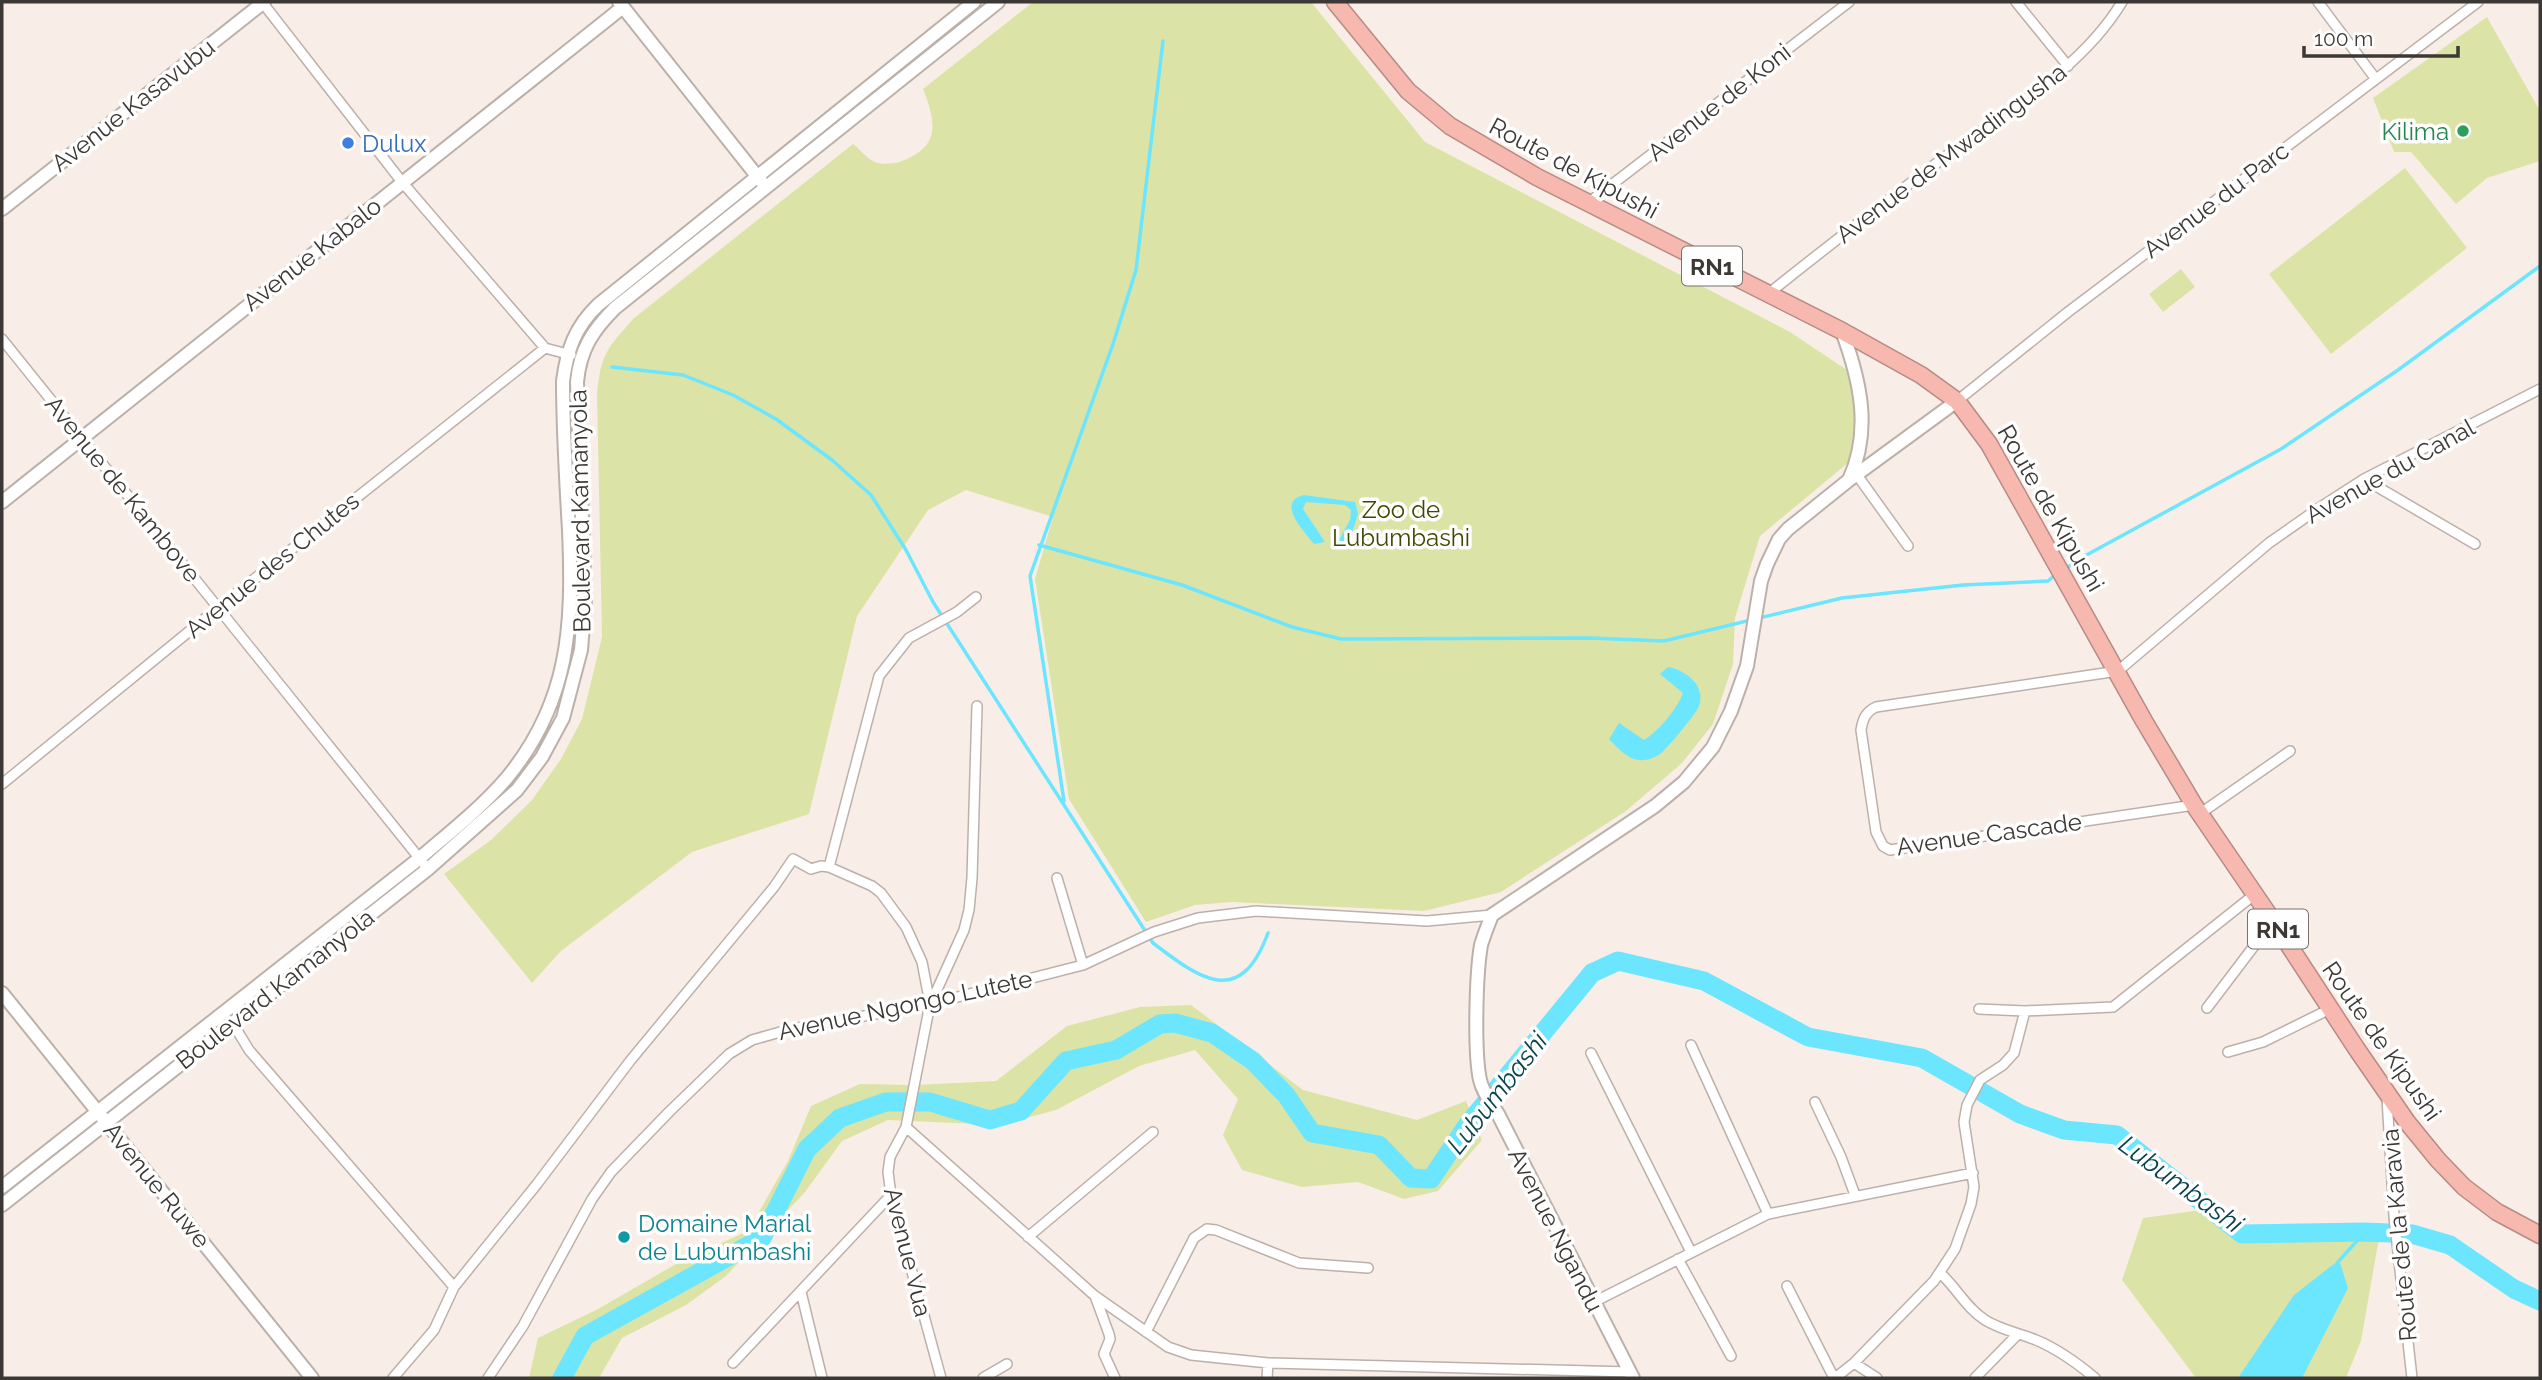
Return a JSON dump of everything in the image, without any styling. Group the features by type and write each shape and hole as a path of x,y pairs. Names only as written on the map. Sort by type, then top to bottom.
{"highway":[{"name":"Route de Kipushi","path":"1335,2 1408,91 1436,115 1480,144 1588,203 1842,331 1921,375 1956,401 1989,444 2144,721 2197,809 2386,1091 2438,1160 2465,1186 2497,1212 2540,1235"}],"main road":[{"name":"Avenue Kasavubu","path":"2,209 263,2"},
{"name":"Boulevard Kamanyola","path":"2,1205 428,869 503,805 531,773 563,718 578,671 584,632 577,382 581,358 592,332 615,308 761,181 972,2"},
{"name":"Boulevard Kamanyola","path":"2,1187 420,858 484,803 506,778 540,729 556,692 566,654 571,603 563,393 567,354 574,336 590,313 998,2"},
{"name":"Avenue Kabalo","path":"2,502 621,4"},
{"path":"621,4 761,181"},
{"path":"1842,331 1859,382 1863,411 1853,477"},
{"name":"Avenue Ngongo Lutete","path":"1492,915 1655,806 1684,782 1713,747 1731,711 1747,666 1755,609 1766,564 1779,539 1853,477 1956,401"},
{"name":"Avenue Ngandu","path":"1492,915 1482,943 1479,975 1478,1062 1484,1092 1631,1375"},
{"name":"Avenue Ruwe","path":"2,993 312,1378"}],"street":[{"path":"263,2 402,182 545,348 581,358"},
{"path":"972,2 981,15"},
{"name":"Avenue de Koni","path":"1588,203 1849,2"},
{"path":"2016,2 2068,66"},
{"name":"Avenue de Mwadingusha","path":"1768,294 1878,206 2068,66 2101,32 2122,2"},
{"path":"2318,2 2375,78"},
{"name":"Avenue du Parc","path":"1956,401 2068,312 2478,2"},
{"name":"Avenue de Kambove","path":"2,338 428,869"},
{"name":"Avenue des Chutes","path":"2,784 219,607 545,348"},
{"name":"Avenue du Canal","path":"2118,671 2269,543 2364,480 2540,389"},
{"path":"1853,477 1908,546"},
{"path":"2364,480 2475,544"},
{"path":"829,867 879,676 909,638 957,612 975,597"},
{"name":"Avenue Cascade","path":"2118,671 1870,710 1862,722 1861,730 1878,839 1887,849 1895,851 2197,809"},
{"path":"930,1004 964,930 969,910 978,706"},
{"path":"2197,809 2290,751"},
{"path":"393,1378 434,1330 454,1287 537,1184 630,1061 774,887 792,860 811,869 829,867 872,886 890,902 922,962 930,1004"},
{"path":"1057,878 1083,965"},
{"path":"1979,1009 2106,1009 2118,1005 2255,894"},
{"name":"Avenue Ngongo Lutete","path":"488,1378 523,1326 598,1190 611,1172 729,1054 752,1040 787,1030 930,1004 1083,965 1154,932 1198,918 1256,911 1427,920 1492,915"},
{"path":"2207,1009 2273,921"},
{"name":"Avenue Vua","path":"930,1004 906,1125 890,1157 888,1172 891,1195 941,1378"},
{"path":"2228,1052 2263,1042 2330,1009"},
{"path":"1787,1286 1834,1378 1854,1363 1940,1273 1961,1234 1974,1187 1964,1122 1969,1100 1980,1080 2003,1065 2014,1053 2025,1011"},
{"path":"232,1022 249,1050 454,1287"},
{"path":"1691,1045 1768,1214"},
{"path":"1591,1053 1691,1252"},
{"name":"Route de la Karavia","path":"2386,1091 2393,1216 2412,1378"},
{"path":"1815,1102 1841,1157 1855,1195"},
{"path":"906,1125 1095,1296 1168,1347 1191,1354 1268,1363 1631,1375"},
{"path":"1028,1237 1153,1132"},
{"path":"1592,1303 1768,1214 1973,1173"},
{"path":"733,1363 891,1195"},
{"path":"1146,1332 1194,1238 1207,1229 1299,1263 1368,1268"},
{"path":"1678,1259 1731,1356"},
{"path":"1940,1273 1956,1289 1969,1308 1993,1325 2044,1344 2075,1361 2095,1378"},
{"path":"800,1292 822,1378"},
{"path":"1095,1296 1109,1334 1104,1354 1115,1378"},
{"path":"1975,1378 2017,1335"},
{"path":"1267,1378 1268,1363"},
{"path":"1854,1363 1877,1378"},
{"path":"983,1378 1007,1364"}],"green space":[{"name":"Zoo de Lubumbashi","path":"1033,2 1311,2 1425,142 1790,332 1856,376 1855,457 1760,536 1735,618 1733,664 1713,724 1682,763 1626,811 1501,892 1424,911 1232,902 1195,905 1146,922 1069,799 1035,579 1053,517 966,490 928,510 857,616 809,814 692,852 561,951 532,983 444,874 491,840 532,800 561,759 582,719 602,637 597,394 607,352 633,319 853,144 872,161 884,164 902,161 924,148 932,132 932,122 923,89"},
{"name":"Kilima","path":"2487,17 2540,111 2540,161 2487,178 2456,204 2411,152 2394,152 2373,98"},
{"path":"2405,168 2467,248 2331,354 2269,274"},
{"path":"2181,269 2195,287 2163,312 2149,294"},
{"path":"1191,1005 1303,1090 1417,1120 1466,1101 1482,1140 1438,1191 1404,1199 1358,1182 1302,1187 1242,1170 1223,1135 1238,1099 1195,1050 1139,1066 1056,1110 1000,1125 888,1120 842,1141 805,1192 726,1276 686,1305 622,1338 599,1378 529,1378 538,1338 598,1309 683,1260 748,1231 788,1161 811,1106 860,1084 914,1085 996,1081 1067,1026 1140,1007"},
{"path":"2201,1210 2240,1236 2316,1232 2379,1238 2361,1341 2346,1378 2196,1378 2122,1280 2143,1218"}],"water":[{"path":"1304,495 1355,502 1358,514 1347,549 1338,542 1350,520 1351,510 1345,505 1306,502 1303,509 1325,542 1314,544 1299,525 1292,510 1296,499"},
{"path":"1668,667 1682,672 1694,681 1700,693 1698,708 1660,754 1647,760 1635,759 1622,752 1609,739 1619,723 1644,740 1667,719 1683,693 1660,674"},
{"path":"2339,1260 2348,1288 2302,1378 2238,1378 2294,1295"}],"waterway":[{"path":"1064,801 1030,576 1113,344 1136,270 1163,41"},
{"path":"2065,569 2281,449 2398,370 2540,266"},
{"path":"612,367 683,375 733,395 776,419 832,460 871,495 906,550 933,602 1153,943 1203,976 1218,980 1232,979 1245,972 1257,957 1268,933"},
{"path":"1039,545 1182,585 1292,627 1341,639 1590,638 1664,641 1842,598 1963,585 2048,581 2055,575"},
{"name":"Lubumbashi","path":"562,1378 585,1336 762,1238 807,1149 840,1118 886,1102 930,1102 990,1120 1021,1111 1066,1061 1116,1050 1160,1024 1175,1023 1212,1033 1253,1061 1286,1095 1312,1133 1379,1145 1411,1178 1431,1179 1468,1124 1592,973 1618,961 1704,981 1808,1037 1922,1058 2020,1114 2064,1130 2117,1135 2242,1234 2412,1234 2450,1245 2514,1289 2540,1301"},
{"path":"2338,1262 2365,1232"}],"place":[{"name":"Kilima","path":"2463,131"},
{"name":"Dulux","path":"348,143"},
{"name":"Domaine Marial de Lubumbashi","path":"624,1237"}]}
